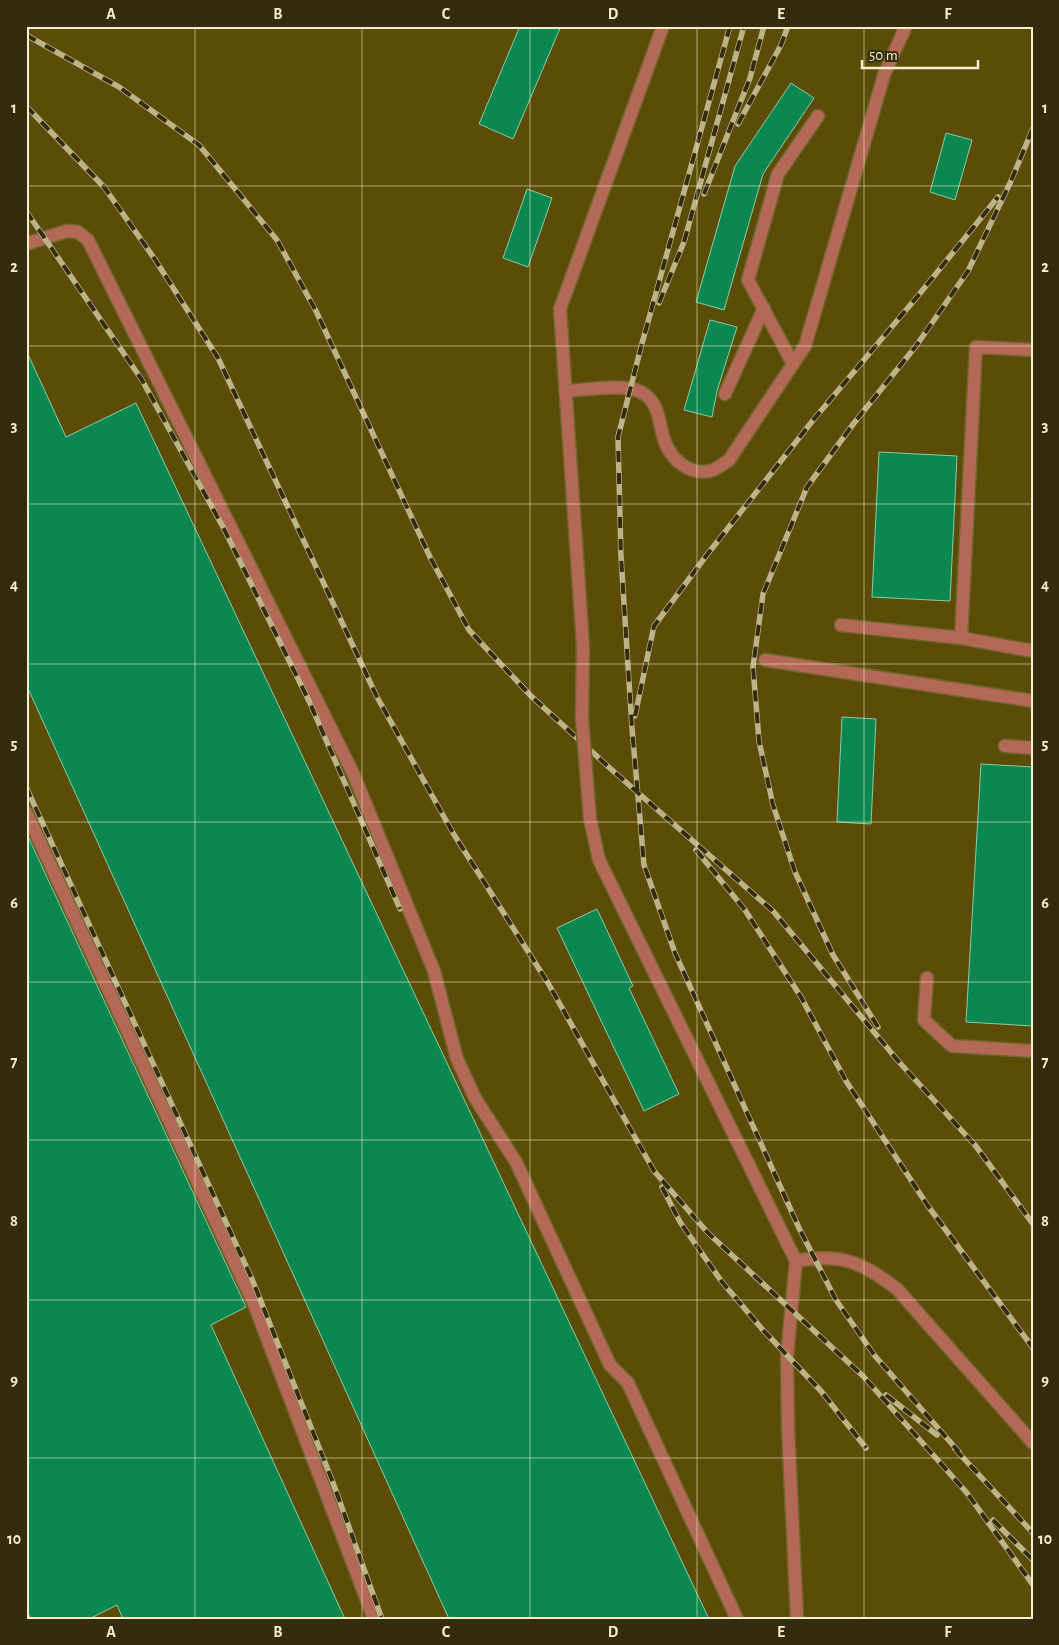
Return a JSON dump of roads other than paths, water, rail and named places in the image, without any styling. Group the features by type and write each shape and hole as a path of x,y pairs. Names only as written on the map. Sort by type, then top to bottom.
{"lane":[{"path":"663,26 560,308 583,646 582,718 590,819 599,860 796,1261 790,1308 788,1365 797,1619"},
{"path":"565,391 630,388 642,393 653,402 661,422 664,442 674,460 691,470 712,470 729,460 805,346 884,75 906,26"},
{"path":"793,364 748,280 778,174 818,116"},
{"path":"26,244 67,232 78,232 88,240 353,773 434,971 457,1059 475,1098 516,1162 610,1366 628,1383 737,1619"},
{"path":"725,394 764,308"},
{"path":"961,638 976,348 1033,350"},
{"path":"841,625 961,638 1033,651"},
{"path":"765,660 1033,701"},
{"path":"1005,746 1033,748"},
{"path":"26,812 254,1304 374,1619"},
{"path":"927,978 924,1020 952,1046 1033,1051"},
{"path":"796,1261 814,1258 845,1260 873,1270 897,1289 1033,1443"}],"railway":[{"path":"730,26 618,437 621,557 632,728 644,865 675,953 799,1228 836,1300 875,1356 959,1452"},
{"path":"659,303 684,242 744,26"},
{"path":"704,194 750,78 764,26"},
{"path":"738,124 781,45 788,26"},
{"path":"26,35 119,87 199,145 277,240 316,311 430,557 469,630 531,696 612,770 773,911 899,1062 975,1145 1033,1224"},
{"path":"26,106 104,187 154,258 218,358 377,697 453,833 548,983 654,1171 708,1233 863,1376 967,1493 1033,1585"},
{"path":"878,1027 833,955 795,872 773,805 759,741 753,667 763,594 807,487 854,423 916,346 968,271 1011,181 1033,128"},
{"path":"635,716 654,626 706,556 814,419 998,197"},
{"path":"26,211 142,380 223,527 309,701 400,909"},
{"path":"26,787 252,1279 332,1480 382,1619"},
{"path":"696,850 745,910 801,997 846,1081 928,1206 1033,1348"},
{"path":"662,1187 680,1222 722,1282 762,1329 821,1391 866,1448"},
{"path":"886,1395 937,1435"},
{"path":"955,1449 1033,1533"},
{"path":"993,1520 1033,1560"}]}
